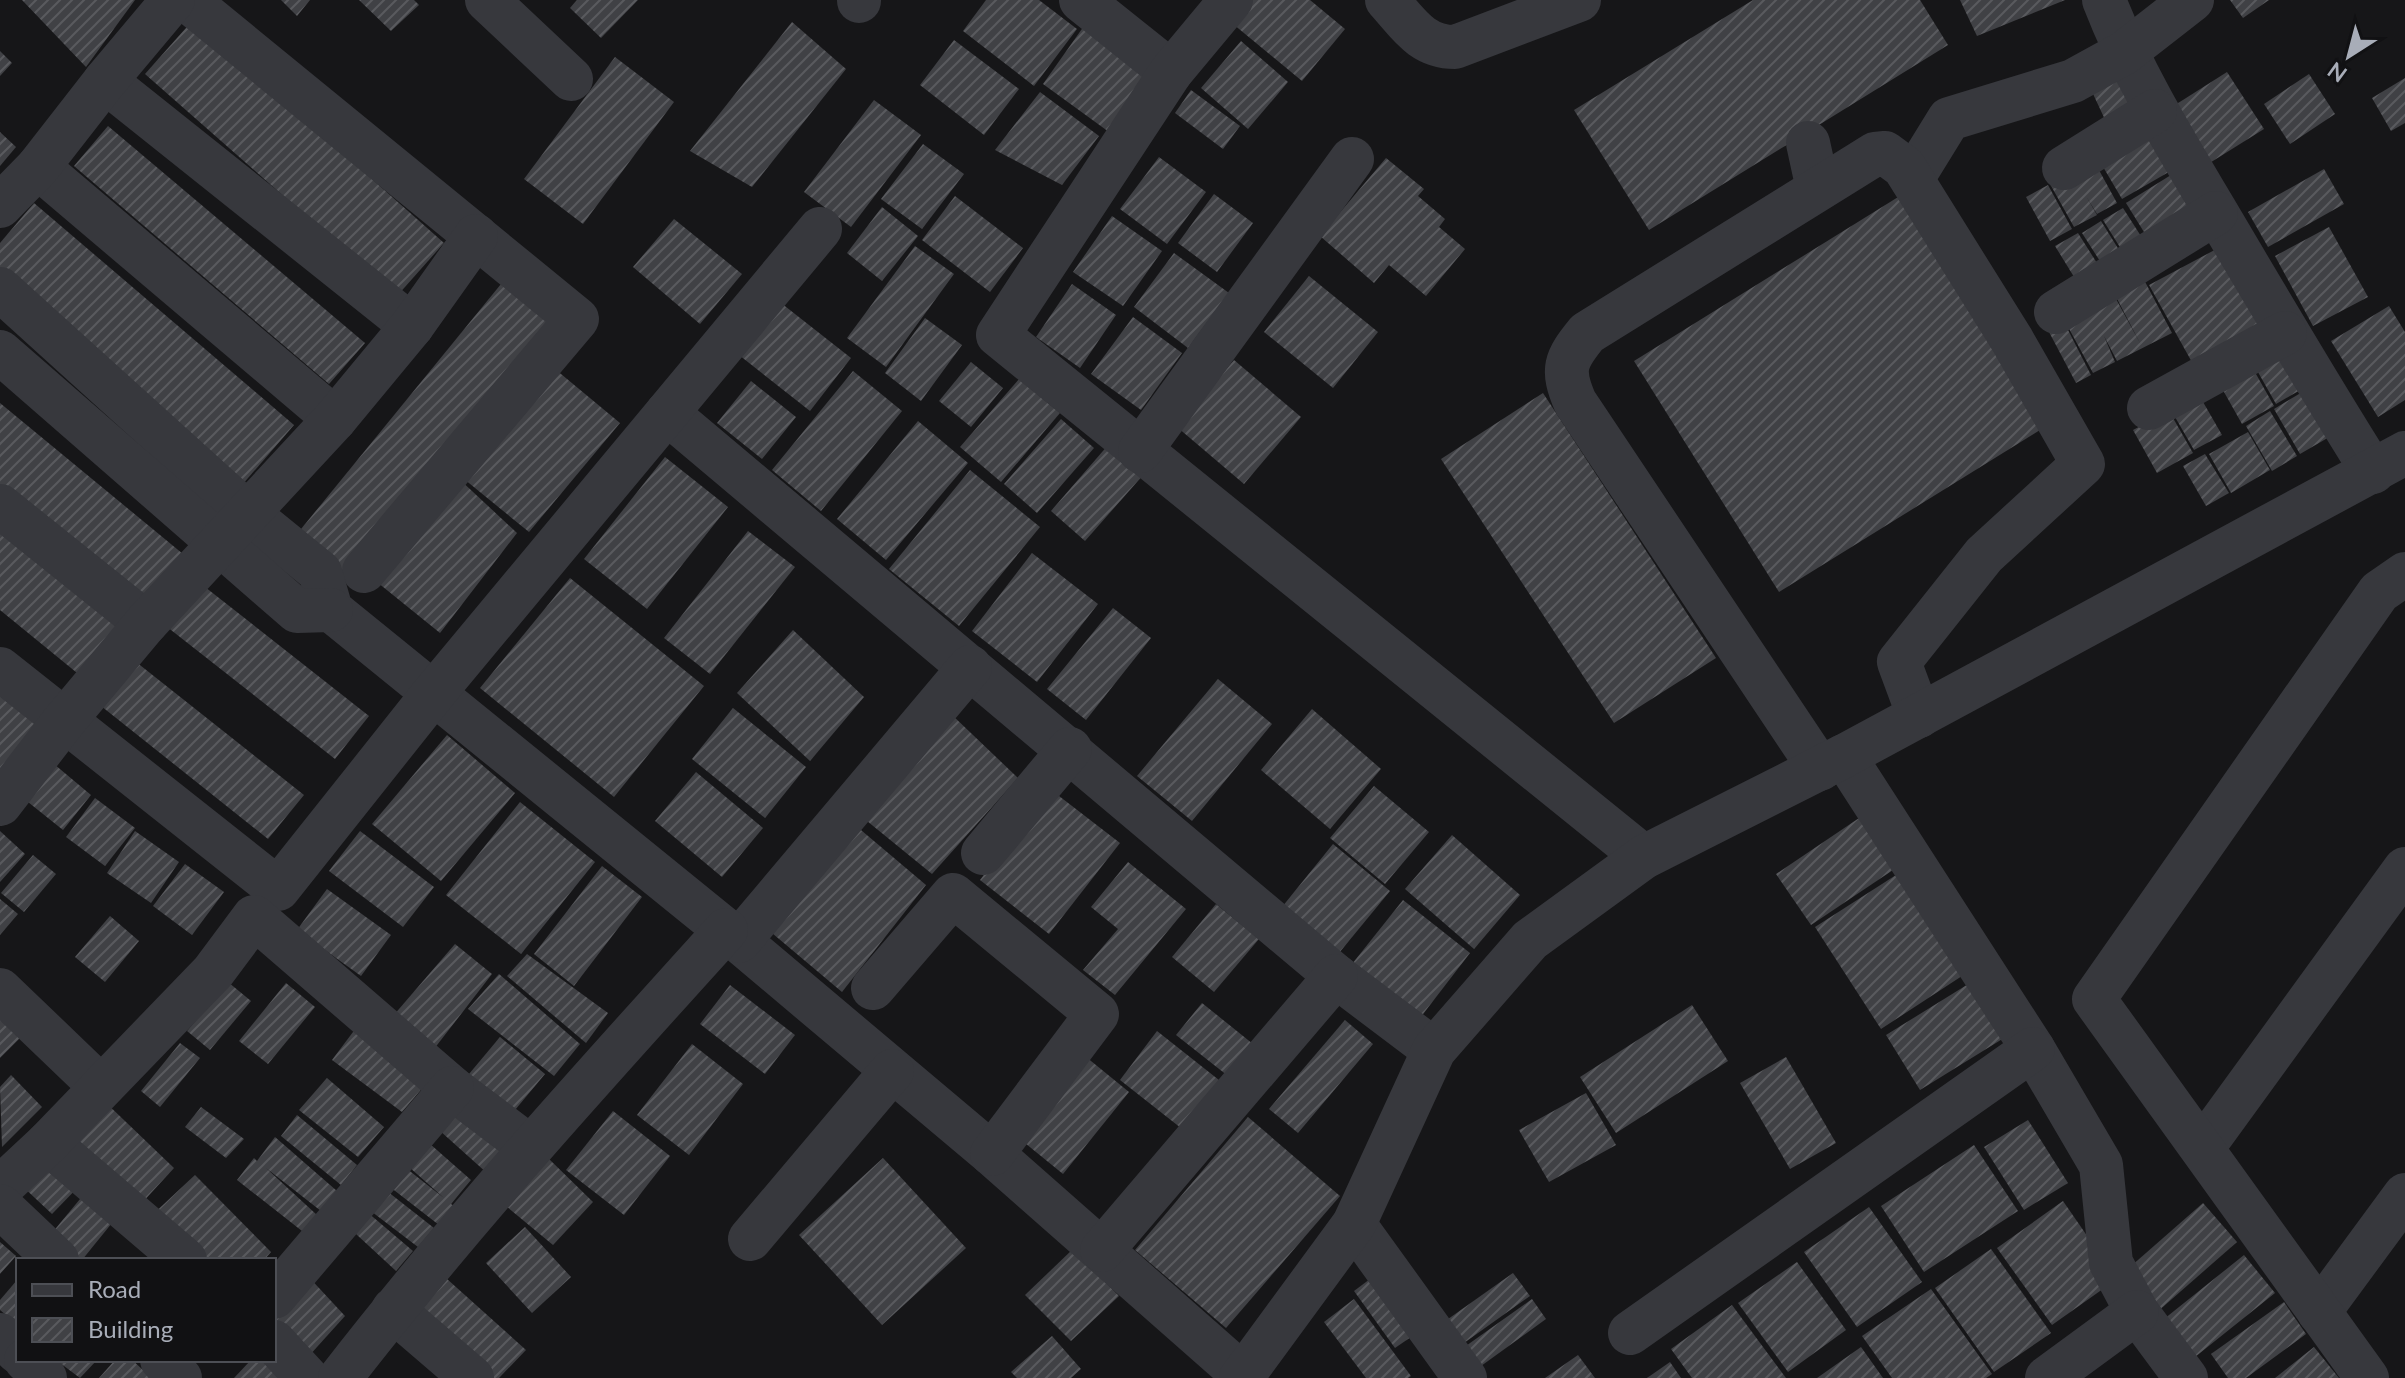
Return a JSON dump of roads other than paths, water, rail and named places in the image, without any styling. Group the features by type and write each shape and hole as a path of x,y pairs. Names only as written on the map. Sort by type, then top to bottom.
{"street":[{"path":"0,206 38,167 173,0"},
{"path":"187,0 577,319 364,571"},
{"path":"487,0 571,79"},
{"path":"1081,0 1171,72"},
{"path":"1231,0 1171,72 998,335 1644,857"},
{"path":"1387,0 1423,39 1437,47 1455,47 1579,0"},
{"path":"0,289 232,527 297,611 331,610 732,936 992,1154 1242,1377 1354,1224 1434,1050 1530,940 1644,857 1832,763 2389,462 2285,333 2155,111 2124,53 2104,0"},
{"path":"1912,179 1949,119 2073,81 2124,53 2192,0"},
{"path":"105,81 412,326"},
{"path":"2064,168 2155,111"},
{"path":"1808,143 1818,189"},
{"path":"1919,716 1899,662 1984,555 2083,464 2012,340 1912,179 1895,159 1885,153 1875,154 1587,333 1568,356 1565,380 1575,402 2033,1049 2101,1165 2111,1263 2137,1312 2186,1378"},
{"path":"1140,451 1352,159"},
{"path":"38,167 335,419"},
{"path":"2056,312 2216,213"},
{"path":"0,1188 48,1143 213,972 433,694 820,229"},
{"path":"0,804 146,623 335,419 412,326 476,236"},
{"path":"2149,408 2285,333"},
{"path":"0,352 232,527"},
{"path":"667,413 1070,749 1336,976 1434,1050"},
{"path":"0,506 146,623"},
{"path":"2367,1378 2094,999 2379,592 2405,574"},
{"path":"340,1378 530,1147 732,936 970,667"},
{"path":"0,669 64,721 266,903 452,1088 530,1147"},
{"path":"983,853 1070,749"},
{"path":"2203,1147 2405,869"},
{"path":"873,988 953,895 1097,1014 992,1154"},
{"path":"1102,1250 1336,976"},
{"path":"0,990 101,1087"},
{"path":"1630,1333 2033,1049"},
{"path":"750,1239 892,1071"},
{"path":"276,1295 452,1088"},
{"path":"48,1143 183,1258"},
{"path":"2319,1312 2405,1195"},
{"path":"0,1206 55,1258"},
{"path":"1354,1224 1465,1378"},
{"path":"393,1310 472,1378"},
{"path":"2047,1378 2137,1312"},
{"path":"0,1335 16,1350"},
{"path":"276,1344 307,1378"},
{"path":"28,1362 45,1378"},
{"path":"164,1362 180,1378"}]}
